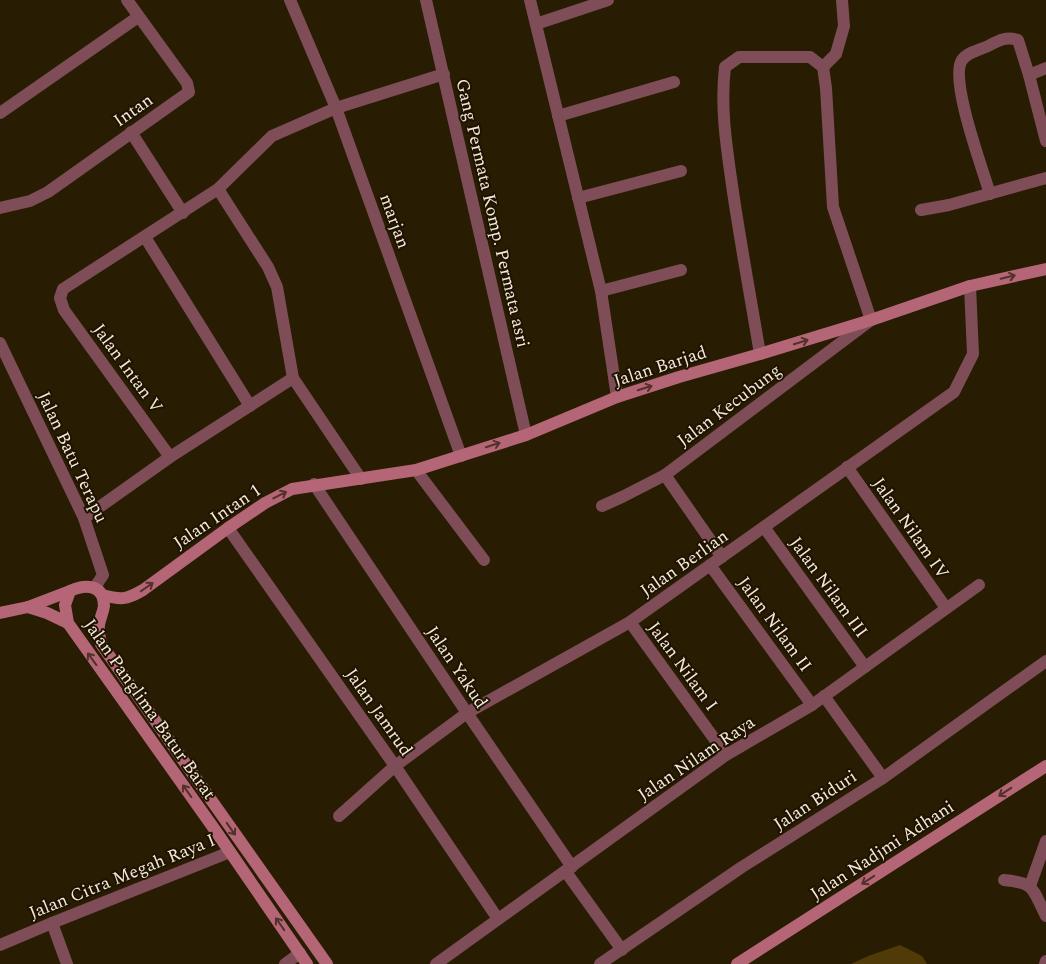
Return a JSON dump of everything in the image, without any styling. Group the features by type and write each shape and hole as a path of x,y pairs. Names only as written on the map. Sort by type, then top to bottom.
{"main road":[{"name":"Jalan Barjad","path":"362,479 416,470 526,435 617,397 679,377 871,320 970,286 1046,268"},
{"name":"Jalan Intan 1","path":"98,591 120,600 131,597 265,503 292,489 314,484 362,479"},
{"path":"0,613 28,607 86,586 98,591"},
{"name":"Jalan Panglima Batur Barat","path":"70,591 65,604 68,623 307,964"},
{"name":"Jalan Panglima Batur Barat","path":"98,591 104,604 99,624 101,644 327,964"},
{"path":"28,607 68,623"},
{"name":"Jalan Nadjmi Adhani","path":"736,964 1046,766"}],"street":[{"name":"marjan","path":"290,0 336,108 461,456"},
{"name":"Gang Permata Komp. Permata asri","path":"426,0 526,435"},
{"path":"530,0 601,291 617,397"},
{"path":"536,24 608,0"},
{"path":"823,67 836,54 844,26 842,0"},
{"path":"0,113 134,6"},
{"name":"Intan","path":"0,208 30,201 48,192 189,92 187,83 134,6"},
{"path":"990,194 964,110 959,70 962,60 968,54 1008,37 1018,40 1046,141"},
{"path":"760,354 724,131 722,91 725,67 738,57 810,57 823,67 833,206 871,320"},
{"path":"1029,75 1046,68"},
{"path":"250,406 145,237 218,189 272,136 336,108 444,74"},
{"path":"558,116 674,82"},
{"path":"131,132 182,213"},
{"path":"578,198 681,171"},
{"path":"921,210 949,205 1046,178"},
{"path":"218,189 268,267 277,288 293,378 362,479"},
{"name":"Jalan Intan V","path":"145,237 63,289 60,298 64,310 170,457"},
{"path":"601,291 681,270"},
{"name":"Jalan Berlian","path":"339,816 395,766 467,713 630,622 954,392 973,354 970,286"},
{"name":"Jalan Kecubung","path":"602,506 665,475 871,320"},
{"name":"Jalan Batu Terapu","path":"0,343 84,518 104,575 98,591"},
{"path":"84,518 170,457 293,378"},
{"name":"Jalan Nilam IV","path":"847,467 946,608"},
{"path":"416,470 484,560"},
{"path":"665,475 722,557"},
{"name":"Jalan Yakud","path":"314,484 622,950"},
{"name":"Jalan Nilam III","path":"764,527 865,667"},
{"name":"Jalan Jamrud","path":"228,528 395,766 498,919"},
{"name":"Jalan Nilam II","path":"710,565 812,705"},
{"name":"Jalan Nilam Raya","path":"436,964 569,870 726,755 812,705 979,585"},
{"name":"Jalan Nilam I","path":"630,622 726,755"},
{"name":"Jalan Biduri","path":"600,964 742,868 883,778 1046,661"},
{"path":"824,696 883,778"},
{"path":"1030,886 1046,840"},
{"name":"Jalan Citra Megah Raya I","path":"0,945 230,852"},
{"path":"1004,880 1022,882 1030,886 1046,916"},
{"path":"52,923 67,964"},
{"path":"285,964 300,953"}],"shaded area":[{"path":"900,945 922,956 927,964 851,964 868,956"}]}
